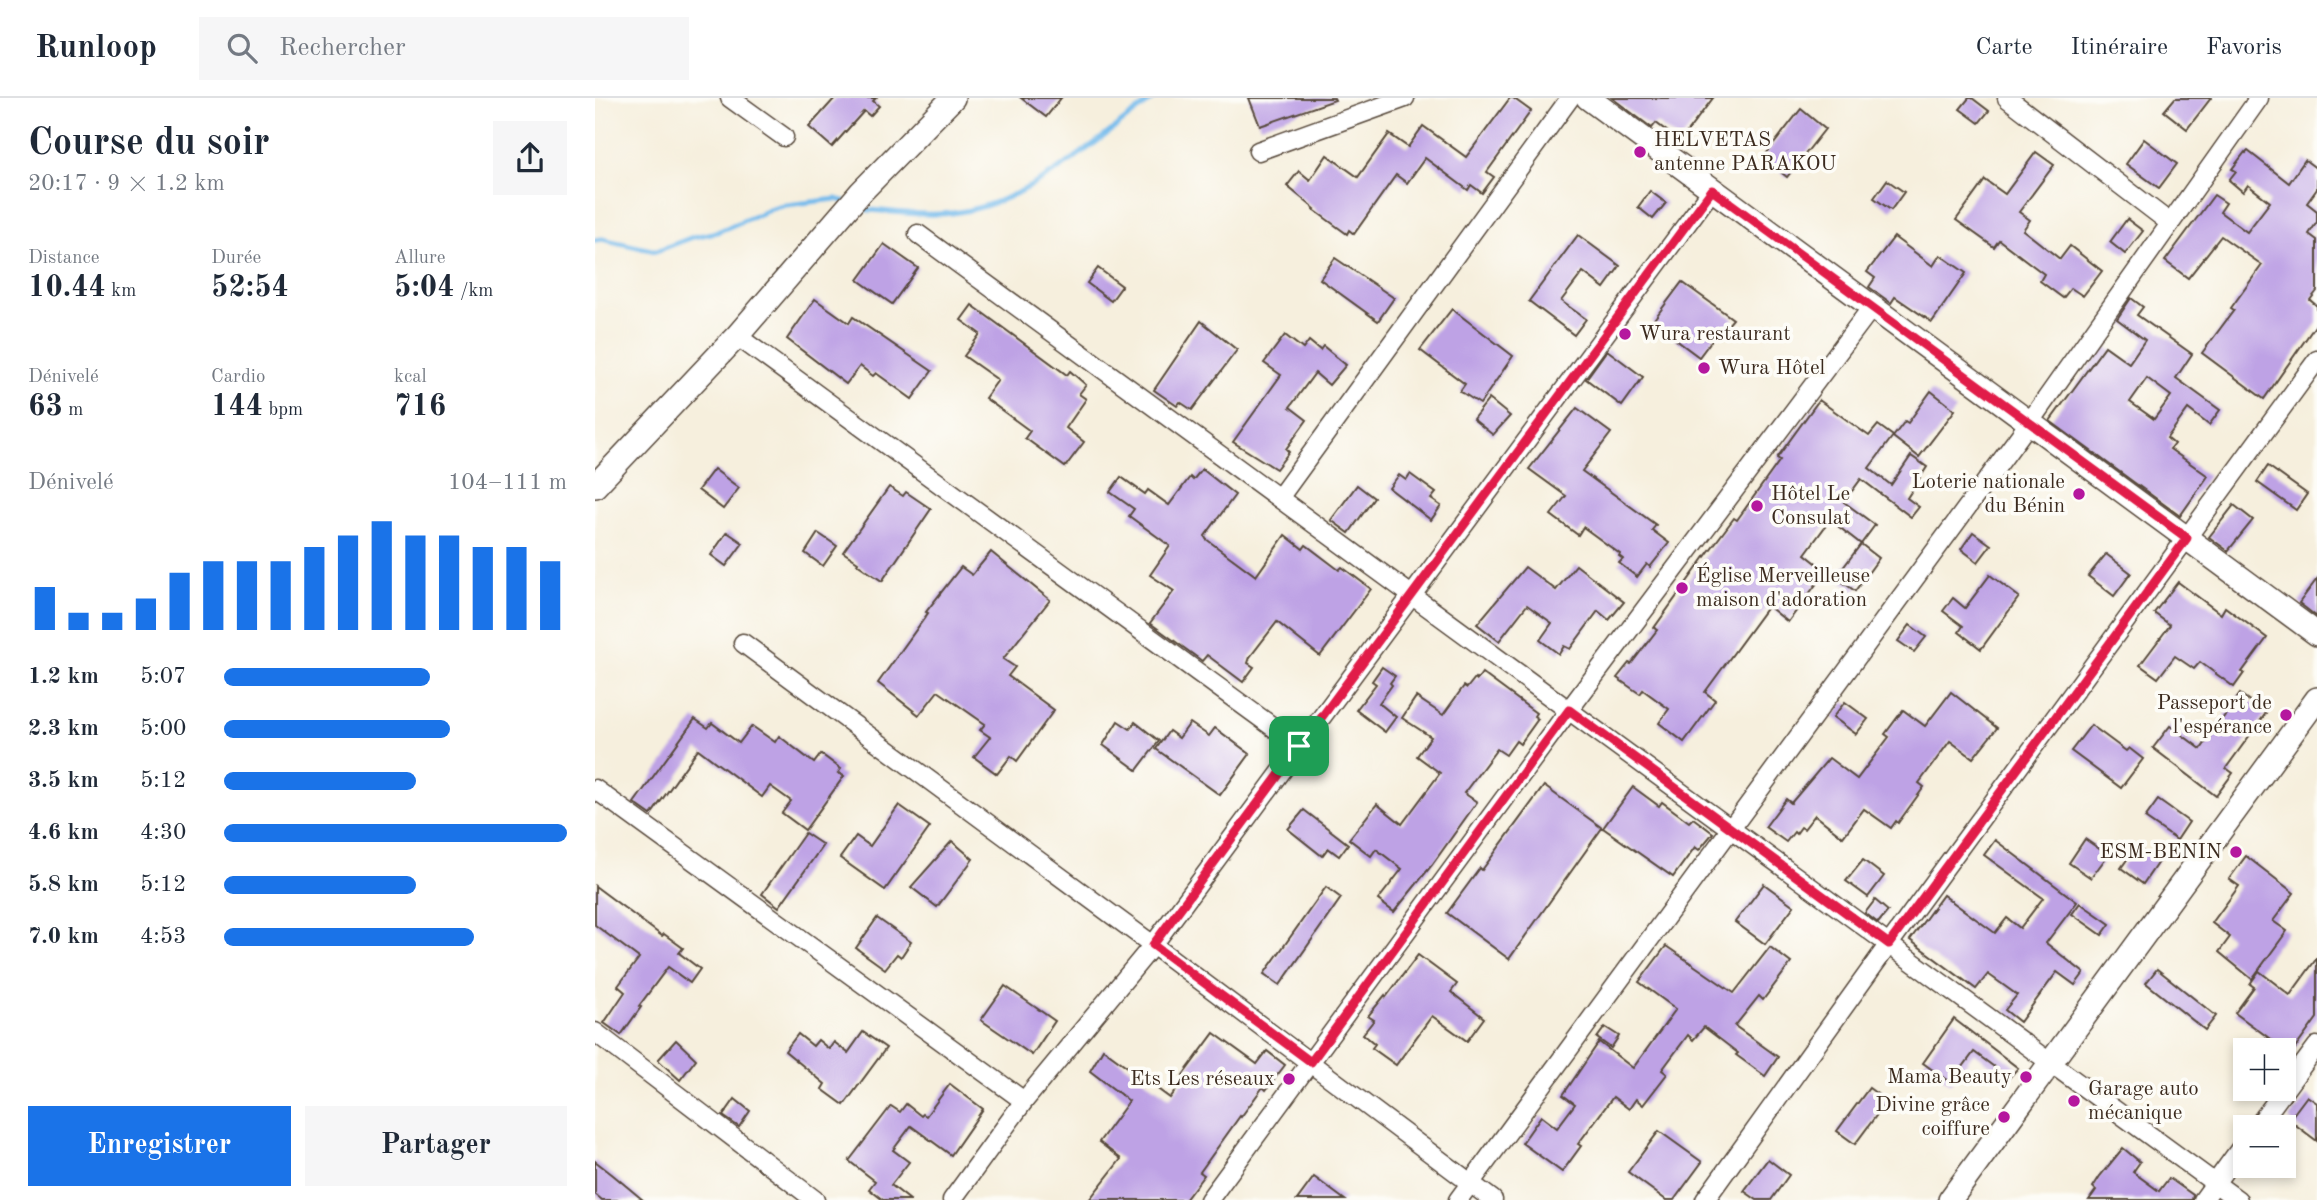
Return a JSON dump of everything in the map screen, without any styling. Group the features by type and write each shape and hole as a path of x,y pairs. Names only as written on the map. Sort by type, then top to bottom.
{"street":[{"path":"595,486 737,336 854,200 953,98"},
{"path":"1258,151 1405,98"},
{"path":"1279,498 1570,98"},
{"path":"1588,98 2317,634"},
{"path":"2007,98 2170,223"},
{"path":"1458,1200 2029,423 2259,98"},
{"path":"734,99 784,137"},
{"path":"952,1200 1024,1101 1153,945 1712,190"},
{"path":"918,234 2238,1200"},
{"path":"1209,1200 1569,710 1872,307"},
{"path":"737,336 1299,746"},
{"path":"1705,1200 2317,360"},
{"path":"743,643 1311,1062 1493,1200"},
{"path":"1950,1200 2317,699"},
{"path":"595,789 1024,1101"},
{"path":"595,1032 815,1200"},
{"path":"2266,1115 2317,1046"},
{"path":"2203,1200 2233,1158"}],"building":[{"path":"835,98 876,98 873,101 879,106 870,116 864,111 832,147 809,127"},
{"path":"1021,98 1061,98 1046,117"},
{"path":"1249,98 1334,98 1335,100 1260,126"},
{"path":"1510,98 1531,111 1487,172 1494,177 1482,193 1471,185 1468,190 1425,158 1407,183 1396,175 1354,234 1349,230 1347,234 1287,186 1299,171 1310,180 1327,155 1358,177 1389,134 1408,147 1423,126 1466,157"},
{"path":"1612,98 1713,98 1680,141 1656,123 1652,128"},
{"path":"1969,98 1989,111 1979,123 1960,109"},
{"path":"2175,98 2211,98 2187,129 2164,111"},
{"path":"1801,109 1825,129 1787,177 1763,158"},
{"path":"2144,139 2177,164 2159,188 2126,164"},
{"path":"2248,151 2289,183 2305,160 2317,169 2317,189 2307,203 2317,211 2317,222 2309,234 2317,240 2317,291 2310,300 2317,306 2317,323 2264,399 2202,353 2234,310 2231,308 2262,265 2221,236 2188,278 2165,261 2214,195 2226,203 2220,212 2247,232 2270,202 2248,185 2243,192 2229,180 2236,171 2232,169"},
{"path":"2036,152 2054,165 2019,212 2030,220 2023,230 2060,259 2070,246 2102,271 2083,296 2071,288 2063,298 2040,281 2044,274 1999,240 1994,247 1956,220 1985,180 2005,194"},
{"path":"1887,180 1904,192 1891,210 1874,198"},
{"path":"1650,191 1666,203 1653,219 1638,207"},
{"path":"2127,219 2143,231 2125,254 2110,242"},
{"path":"1578,235 1620,266 1604,288 1583,272 1561,301 1586,319 1574,335 1529,301"},
{"path":"1894,237 1933,266 1940,255 1966,273 1932,322 1895,297 1891,303 1869,287 1875,278 1867,272"},
{"path":"884,244 918,268 892,304 858,280"},
{"path":"1335,258 1394,298 1378,321 1320,279"},
{"path":"1098,268 1122,286 1111,301 1087,283"},
{"path":"1682,282 1733,319 1723,331 1720,329 1699,357 1652,322"},
{"path":"2131,298 2143,307 2137,315 2192,354 2176,378 2220,410 2209,425 2188,409 2167,438 2174,444 2170,449 2208,476 2180,516 2050,421 2105,346 2129,363 2145,340 2117,319","holes":["2147,378 2171,396 2154,419 2130,402"]},
{"path":"815,299 849,323 853,317 932,371 912,399 876,373 873,376 860,366 846,384 787,339"},
{"path":"972,305 1067,375 1070,371 1086,385 1079,394 1086,399 1066,428 1084,442 1065,467 1025,438 1030,431 985,398 998,380 964,356 980,334 961,320"},
{"path":"1452,309 1513,356 1480,404 1460,391 1465,384 1420,350"},
{"path":"1201,321 1237,350 1192,410 1180,402 1177,406 1154,390"},
{"path":"1285,335 1303,349 1309,341 1320,350 1323,346 1346,365 1329,385 1315,373 1290,407 1307,420 1286,449 1289,452 1276,469 1233,442 1281,375 1264,363"},
{"path":"1607,350 1643,377 1622,406 1586,379"},
{"path":"1931,391 1955,410 1919,457 1893,437 1905,421 1908,423"},
{"path":"1489,399 1510,416 1493,435 1473,419"},
{"path":"1819,400 1869,436 1878,425 1893,436 1869,468 1891,485 1911,456 1927,467 1907,498 1919,507 1911,517 1861,479 1844,502 1875,525 1861,544 1830,520 1805,554 1826,571 1788,622 1768,606 1705,692 1715,700 1684,742 1659,723 1669,709 1643,690 1640,694 1617,678 1657,630 1654,628 1734,518 1737,520"},
{"path":"1577,408 1611,433 1582,471 1656,525 1652,530 1669,543 1650,567 1647,564 1637,577 1619,563 1623,559 1620,554 1583,527 1578,535 1551,515 1566,496 1529,469"},
{"path":"2268,466 2307,494 2296,510 2257,482"},
{"path":"714,469 739,488 723,509 698,490"},
{"path":"1202,469 1235,495 1205,536 1206,539 1256,576 1285,535 1303,549 1306,545 1339,570 1342,567 1371,589 1320,656 1277,622 1250,657 1248,663 1254,667 1243,682 1207,655 1202,661 1150,623 1174,591 1150,575 1170,546 1129,516 1134,509 1110,492 1121,477 1145,494 1148,490 1169,505 1190,477 1193,480"},
{"path":"1410,474 1436,493 1431,499 1441,506 1431,520 1389,488 1399,475 1406,480"},
{"path":"1357,485 1374,498 1349,533 1331,520"},
{"path":"889,487 903,496 906,492 931,509 882,581 843,552"},
{"path":"2234,505 2253,520 2228,551 2209,537"},
{"path":"727,532 743,543 726,566 711,555"},
{"path":"1973,532 1991,545 1978,562 1961,549"},
{"path":"818,533 837,546 823,566 805,553"},
{"path":"1861,544 1879,558 1855,591 1836,577"},
{"path":"991,552 1050,600 1003,659 1015,667 1008,676 1054,710 1017,761 1011,756 997,774 974,757 990,737 980,730 985,724 938,691 919,715 878,683 928,613 926,612 961,567 972,575"},
{"path":"2106,554 2131,573 2114,596 2088,576"},
{"path":"1576,565 1624,602 1609,620 1598,611 1570,649 1564,646 1559,654 1540,640 1552,623 1527,605 1499,641 1477,624 1525,567 1556,590"},
{"path":"1990,575 2019,597 1981,649 1959,632 1963,626 1943,611 1953,598 1965,608"},
{"path":"2317,579 2317,617 2299,603"},
{"path":"2178,582 2221,614 2225,607 2267,638 2234,687 2200,662 2194,669 2175,656 2158,678 2140,665 2170,625 2154,613"},
{"path":"1910,625 1926,637 1914,652 1898,641"},
{"path":"1382,667 1395,676 1379,703 1396,717 1385,732 1356,710 1376,684 1372,681"},
{"path":"1482,673 1536,713 1534,716 1538,719 1520,744 1516,741 1506,755 1497,749 1464,793 1477,802 1394,912 1378,900 1402,869 1376,849 1371,856 1349,839 1377,804 1402,824 1440,773 1417,756 1431,737 1402,718 1416,697 1443,715 1464,686 1467,688"},
{"path":"1951,692 1997,728 1973,758 1950,741 1919,783 1924,787 1898,823 1896,821 1891,828 1864,809 1843,837 1815,815 1804,829 1801,827 1796,834 1794,832 1786,842 1765,827 1786,799 1791,803 1829,758 1857,779 1889,737 1885,734 1903,710 1925,726"},
{"path":"2240,694 2266,713 2226,768 2233,773 2216,796 2153,748 2170,726 2201,749"},
{"path":"1845,702 1868,719 1856,734 1833,717"},
{"path":"695,719 708,728 712,723 739,743 752,726 775,742 779,736 814,763 821,754 841,769 838,773 844,776 805,830 782,813 791,801 770,786 762,797 698,749 651,815 634,803"},
{"path":"1118,721 1130,729 1135,722 1159,741 1137,770 1103,745"},
{"path":"1190,723 1209,736 1215,728 1250,754 1220,795 1156,749 1169,731 1179,738"},
{"path":"2091,725 2126,751 2129,748 2143,759 2121,788 2071,751"},
{"path":"1544,786 1602,828 1509,959 1447,913"},
{"path":"1633,787 1659,806 1662,802 1689,822 1693,818 1713,833 1699,850 1695,847 1673,877 1603,828"},
{"path":"2158,800 2189,822 2177,840 2145,818"},
{"path":"899,805 930,827 885,890 840,858 856,836 870,846"},
{"path":"1304,810 1348,844 1339,856 1328,848 1322,856 1288,829"},
{"path":"805,833 823,845 779,907 762,894"},
{"path":"2085,839 2108,855 2091,878 2069,863"},
{"path":"1995,840 2077,902 2046,943 2084,973 2075,985 2057,972 2020,1022 2005,1010 2017,995 1988,974 1976,989 1910,940 1943,895 1995,933 2007,918 2020,928 2043,898 1984,855"},
{"path":"952,841 973,859 937,907 911,887"},
{"path":"2136,847 2158,862 2143,884 2121,868"},
{"path":"2246,856 2294,893 2273,921 2287,931 2252,979 2219,952 2230,937 2212,923 2239,886 2229,879"},
{"path":"1863,860 1884,876 1868,897 1846,881"},
{"path":"1764,884 1794,906 1765,944 1735,922"},
{"path":"595,886 662,936 664,934 683,948 679,953 700,969 690,983 668,967 621,1035 604,1023 625,992 618,986 639,958 595,925"},
{"path":"1326,887 1341,898 1280,985 1264,974"},
{"path":"1875,900 1888,911 1878,923 1865,913"},
{"path":"2080,903 2110,924 2102,935 2072,914"},
{"path":"877,918 911,942 901,957 897,954 885,969 856,948"},
{"path":"1666,946 1734,993 1770,947 1791,963 1763,1000 1759,996 1735,1026 1778,1057 1765,1076 1704,1027 1693,1040 1688,1035 1662,1070 1667,1074 1643,1105 1636,1099 1629,1109 1613,1097 1578,1144 1581,1146 1562,1172 1522,1143 1541,1116 1557,1128 1575,1104 1563,1095 1599,1042 1633,1068 1676,1009 1639,982"},
{"path":"1418,955 1457,984 1451,992 1484,1018 1467,1041 1432,1016 1396,1065 1372,1048 1375,1044 1363,1034 1374,1020 1368,1016"},
{"path":"2317,958 2317,1018 2296,1047 2296,1038 2269,1038 2235,1013 2254,987 2250,984 2259,971 2290,995"},
{"path":"2157,969 2216,1016 2205,1030 2146,983"},
{"path":"1005,986 1055,1021 1032,1055 981,1020"},
{"path":"1954,1019 2018,1068 2009,1078 1974,1052 1951,1083 1923,1063"},
{"path":"1605,1027 1619,1036 1611,1048 1597,1038"},
{"path":"863,1032 886,1048 844,1105 822,1089 825,1084 785,1051 798,1034 813,1046 818,1040 829,1049 834,1042 848,1053"},
{"path":"1214,1033 1257,1064 1267,1051 1285,1065 1266,1090 1263,1087 1240,1116 1200,1172 1204,1175 1185,1200 1089,1200 1121,1159 1099,1142 1129,1101 1090,1071 1103,1049 1170,1098 1186,1077 1183,1075"},
{"path":"676,1040 696,1059 680,1080 658,1060"},
{"path":"950,1084 983,1109 951,1155 911,1126 893,1150 909,1162 891,1185 910,1200 883,1200 869,1189 875,1181 849,1161 891,1106 900,1112 906,1104 921,1116 926,1116"},
{"path":"1869,1088 1887,1101 1855,1144 1837,1131"},
{"path":"2307,1096 2317,1103 2317,1141 2296,1125 2296,1115 2293,1115"},
{"path":"735,1099 750,1111 739,1127 723,1116"},
{"path":"1659,1131 1702,1162 1674,1200 1666,1200 1628,1172"},
{"path":"2123,1148 2140,1162 2133,1172 2159,1191 2169,1178 2193,1195 2192,1200 2089,1200 2096,1190 2093,1187 2100,1176"},
{"path":"1768,1159 1789,1175 1771,1200 1757,1200 1744,1191"},
{"path":"595,1161 643,1200 602,1200 595,1194"},
{"path":"1314,1177 1345,1200 1297,1200"}],"waterway":[{"path":"856,206 868,210 937,214 986,205 1013,195 1062,167 1155,98"},
{"path":"595,240 602,239 656,251 693,237 717,232 778,206 836,199 844,201"}],"place":[{"name":"HELVETAS antenne PARAKOU","path":"1640,152"},
{"name":"Wura restaurant","path":"1625,334"},
{"name":"Wura Hôtel","path":"1704,368"},
{"name":"Loterie nationale du Bénin","path":"2079,494"},
{"name":"Hôtel Le Consulat","path":"1757,506"},
{"name":"Église Merveilleuse maison d'adoration","path":"1682,588"},
{"name":"Passeport de l'espérance","path":"2286,715"},
{"name":"ESM-BENIN","path":"2236,852"},
{"name":"Mama Beauty","path":"2026,1077"},
{"name":"Ets Les réseaux","path":"1289,1079"},
{"name":"Garage auto mécanique","path":"2074,1101"},
{"name":"Divine grâce coiffure","path":"2004,1117"}],"route":[{"path":"1712,190 2187,538 1889,944 1569,710 1311,1062 1153,945 1299,746 1712,190"}]}
